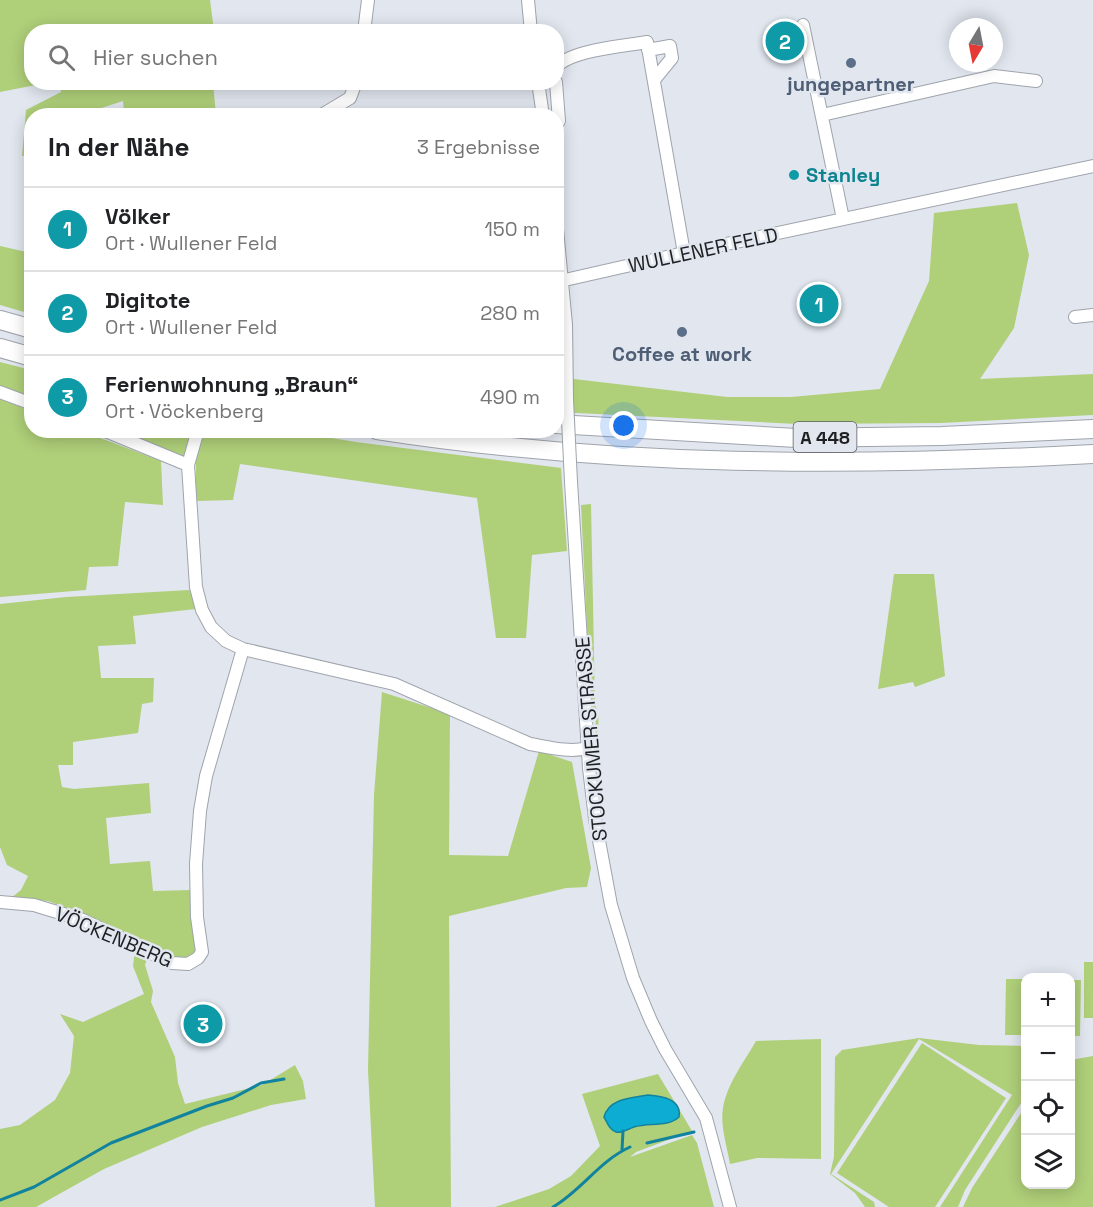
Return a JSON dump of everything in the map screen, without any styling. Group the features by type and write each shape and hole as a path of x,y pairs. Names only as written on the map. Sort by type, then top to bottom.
{"highway":[{"path":"0,320 24,327"},
{"path":"0,348 24,355"},
{"name":"A 448","path":"564,424 795,438 942,436 1093,429"},
{"name":"A 448","path":"433,438 582,455 806,463 948,461 1093,454"}],"street":[{"path":"365,24 368,0"},
{"path":"528,0 530,24"},
{"path":"803,25 843,219"},
{"path":"564,61 602,50 647,42 684,253"},
{"path":"648,50 670,46 672,58 654,80"},
{"path":"822,114 994,76 1036,81"},
{"path":"333,108 350,98 353,90"},
{"path":"539,90 542,108"},
{"path":"557,90 558,108"},
{"name":"WULLENER FELD","path":"564,281 684,253 1093,166"},
{"path":"1075,318 1093,315"},
{"name":"STOCKUMER STRASSE","path":"564,349 587,748 591,794 602,863 621,942 633,978 665,1049 706,1118 730,1207"},
{"path":"0,392 24,401"},
{"path":"122,438 188,465"},
{"path":"196,438 188,465 196,587 202,610 211,627 226,641 243,648 394,684 530,744 551,748 582,750 587,748"},
{"name":"VÖCKENBERG","path":"0,902 34,905 83,920 172,963 188,964 198,958 202,952 197,906 196,864 200,811 206,776 243,648"}],"green space":[{"path":"0,0 210,0 213,24 24,24 24,87 0,92"},
{"path":"61,90 214,90 215,108 124,108 123,101 102,108 30,108 61,92"},
{"path":"24,133 24,156 22,156"},
{"path":"1017,203 1029,255 1014,328 980,379 1093,374 1093,415 941,423 797,424 564,412 564,378 727,397 791,397 880,389 929,281 934,213"},
{"path":"0,246 24,251 24,312 0,305"},
{"path":"0,362 24,368 24,399 0,390"},
{"path":"0,399 24,408 24,438 100,438 161,461 163,505 125,502 118,566 89,567 86,590 0,597"},
{"path":"129,438 332,438 561,468 567,551 532,555 526,638 496,638 477,498 240,464 233,500 196,501 196,462"},
{"path":"591,504 595,705 599,720 596,736 595,709 591,709 581,505"},
{"path":"894,574 934,574 945,676 915,687 913,682 878,689"},
{"path":"189,590 194,594 196,609 133,616 136,644 98,646 101,678 154,678 153,702 142,704 138,733 73,742 73,765 58,765 62,787 74,789 149,783 151,813 106,818 110,864 150,861 153,891 191,890 196,947 193,955 178,959 100,921 48,901 11,898 21,890 28,876 7,865 0,847 0,604 66,597"},
{"path":"382,692 450,714 449,855 508,856 539,751 572,762 591,868 587,887 566,888 449,916 451,1207 375,1207 368,1070 374,795"},
{"path":"135,950 148,956 145,965 153,991 151,1002 175,1057 178,1083 185,1104 262,1085 295,1065 303,1081 306,1099 271,1105 202,1127 104,1169 36,1207 0,1207 0,1129 20,1125 55,1100 70,1073 74,1036 60,1014 83,1022 144,994 133,966"},
{"path":"1084,962 1093,962 1093,1018 1084,1018"},
{"path":"1006,979 1021,979 1021,1035 1005,1035"},
{"path":"1075,980 1081,980 1080,1036 1075,1036"},
{"path":"919,1038 979,1045 1021,1046 1021,1103 965,1190 958,1207 940,1207 1012,1095 919,1039 831,1174 874,1202 875,1207 865,1207 855,1193 830,1174 834,1157 835,1057 842,1050"},
{"path":"821,1039 821,1159 757,1158 730,1164 723,1129 723,1108 732,1082 756,1041"},
{"path":"922,1043 1006,1098 935,1207 889,1207 837,1173"},
{"path":"1093,1056 1093,1207 963,1207 972,1188 1021,1113 1021,1189 1075,1189 1075,1059"},
{"path":"658,1074 692,1131 636,1152 630,1157 692,1135 697,1143 714,1207 495,1207 549,1189 571,1176 600,1146 582,1094"}],"water":[{"path":"648,1095 674,1102 679,1111 679,1117 663,1124 634,1127 620,1132 610,1128 604,1117 611,1106 628,1098"}],"waterway":[{"path":"0,1200 34,1187 111,1143 233,1098 261,1083 284,1079"},
{"path":"622,1150 623,1131"},
{"path":"647,1143 694,1132"},
{"path":"553,1207 609,1160 630,1147"}],"place":[{"name":"Digitote","path":"785,41"},
{"name":"jungepartner","path":"851,63"},
{"name":"Stanley","path":"794,175"},
{"name":"Völker","path":"819,304"},
{"name":"Coffee at work","path":"682,332"},
{"name":"Ferienwohnung „Braun“","path":"203,1024"}]}
